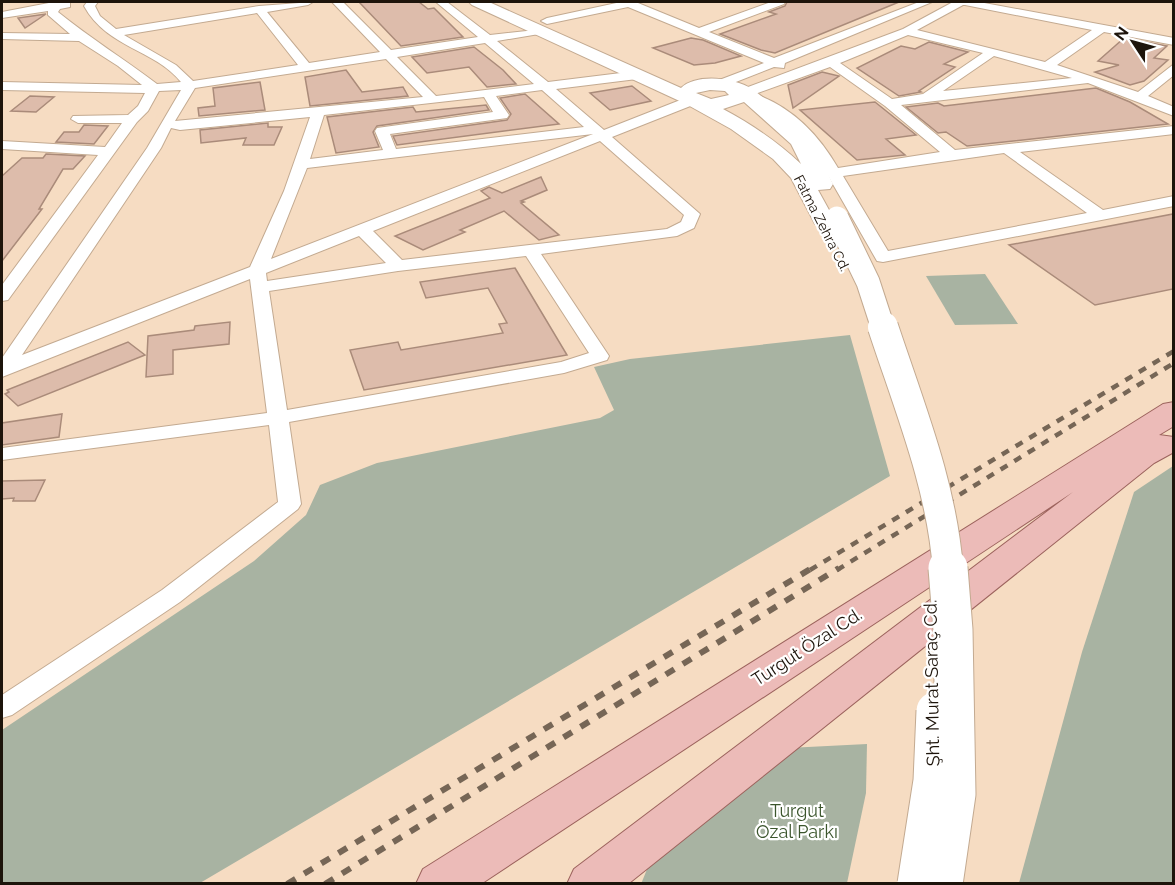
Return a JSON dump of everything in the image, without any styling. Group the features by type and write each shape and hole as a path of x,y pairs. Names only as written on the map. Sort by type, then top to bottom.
{"main road":[{"name":"Fatma Zehra Cd.","path":"477,2 665,69"},
{"name":"Fatma Zehra Cd.","path":"504,2 637,75 693,100 738,125 780,154 800,175 830,219"},
{"name":"Fatma Zehra Cd.","path":"686,75 732,89 799,141 819,176 830,219 859,300 911,464 941,590"},
{"path":"693,100 686,94 689,88 701,85 732,89"},
{"name":"Turgut Özal Cd.","path":"440,884 1173,411"},
{"path":"591,884 1142,456 1173,438"},
{"name":"Şht. Murat Saraç Cd.","path":"917,884 933,781 941,590"},
{"name":"Şht. Murat Saraç Cd.","path":"941,590 956,794 943,884"}],"street":[{"path":"2,15 58,4 90,2 92,14 114,33 176,71 189,81 190,85"},
{"path":"114,33 308,2"},
{"path":"337,2 392,55 434,100"},
{"path":"259,279 531,251 671,233 688,225 692,214 544,86 441,2"},
{"path":"2,86 154,88 190,85 489,40 631,2 698,32 804,72"},
{"path":"698,32 780,2"},
{"path":"732,89 776,63 927,2"},
{"path":"732,89 804,72 831,62 907,31 960,2"},
{"path":"965,2 1054,19 1105,23"},
{"path":"1024,2 1068,10 1173,42"},
{"path":"58,4 52,13 82,38 122,63 154,88"},
{"path":"260,9 307,68"},
{"path":"1054,19 1068,10"},
{"path":"1049,65 1105,23"},
{"path":"907,31 1049,65 1140,97 1173,112"},
{"path":"2,36 82,38"},
{"path":"927,97 993,51"},
{"path":"831,62 890,103 952,154"},
{"path":"1140,97 1173,68"},
{"path":"167,123 180,126 318,112 637,75"},
{"path":"890,103 1089,79"},
{"path":"2,371 154,148 190,85"},
{"path":"2,100 25,87"},
{"path":"2,296 108,150 143,108 154,88"},
{"path":"732,89 780,111 817,144 883,257 1173,201"},
{"path":"391,153 382,131 502,115 488,93"},
{"path":"2,371 259,279 362,230 598,133 693,100"},
{"path":"2,708 171,596 290,504 259,279 292,191 318,112"},
{"path":"78,119 132,119"},
{"path":"834,173 952,154 1173,130"},
{"path":"301,164 598,133"},
{"path":"2,145 108,150"},
{"path":"1007,149 1100,215"},
{"path":"362,230 383,248 398,266"},
{"path":"2,454 278,418 564,367 600,356 531,251"}],"green space":[{"path":"985,274 1018,324 955,325 926,276"},
{"path":"850,335 890,476 200,883 2,883 2,730 254,561 306,515 320,485 377,463 600,418 614,410 594,367 630,359"},
{"path":"1173,466 1173,883 1019,883 1082,652 1134,492"},
{"name":"Turgut Özal Parkı","path":"867,744 866,793 847,883 641,884 650,862 788,748"}],"building":[{"path":"359,2 419,2 428,9 434,8 463,37 401,46"},
{"path":"787,2 899,2 775,53 720,34 776,14 769,12 785,6"},
{"path":"46,14 25,28 18,18"},
{"path":"691,38 703,40 741,56 715,63 694,65 653,48"},
{"path":"1124,38 1167,46 1154,58 1168,60 1144,81 1130,85 1095,72 1119,65 1098,61"},
{"path":"929,42 968,52 944,64 955,67 919,91 921,92 899,96 857,68 901,46 915,49"},
{"path":"474,47 503,70 516,84 487,87 469,67 427,73 412,57"},
{"path":"346,70 362,92 403,87 408,96 310,106 305,77"},
{"path":"822,72 839,76 793,108 788,85"},
{"path":"260,82 265,110 199,116 198,108 215,106 213,88"},
{"path":"632,86 651,101 610,110 590,93"},
{"path":"1096,88 1130,102 1168,124 967,146 946,132 938,133 906,107 938,103 944,106"},
{"path":"525,94 559,124 397,145 393,136 507,120 511,114 500,98"},
{"path":"30,96 54,97 36,112 11,111"},
{"path":"875,102 916,135 886,139 905,155 857,160 800,110"},
{"path":"486,105 489,110 377,126 373,132 379,147 336,153 327,117 413,107 416,112"},
{"path":"268,123 268,127 282,127 274,145 243,145 246,138 201,143 200,130"},
{"path":"84,125 108,126 94,144 56,142 64,132 79,132"},
{"path":"46,154 85,156 73,169 63,169 39,209 42,209 2,261 2,176 22,158 43,158"},
{"path":"541,177 547,190 521,203 559,235 539,240 504,211 460,230 465,232 423,250 395,236 490,198 481,191 489,187 502,193"},
{"path":"1173,214 1173,289 1095,305 1009,245"},
{"path":"515,268 567,355 364,390 350,350 398,342 401,350 503,333 499,324 507,323 488,288 426,298 420,282"},
{"path":"230,322 229,344 173,350 173,374 146,377 148,336 194,330 195,326"},
{"path":"128,342 145,355 18,406 5,394 9,392 7,390"},
{"path":"62,414 59,437 2,445 2,423"},
{"path":"45,480 35,501 2,499 2,481"}],"railway":[{"path":"810,570 1174,351"},
{"path":"837,570 1174,363"},
{"path":"287,884 812,568"},
{"path":"325,884 839,568"}]}
